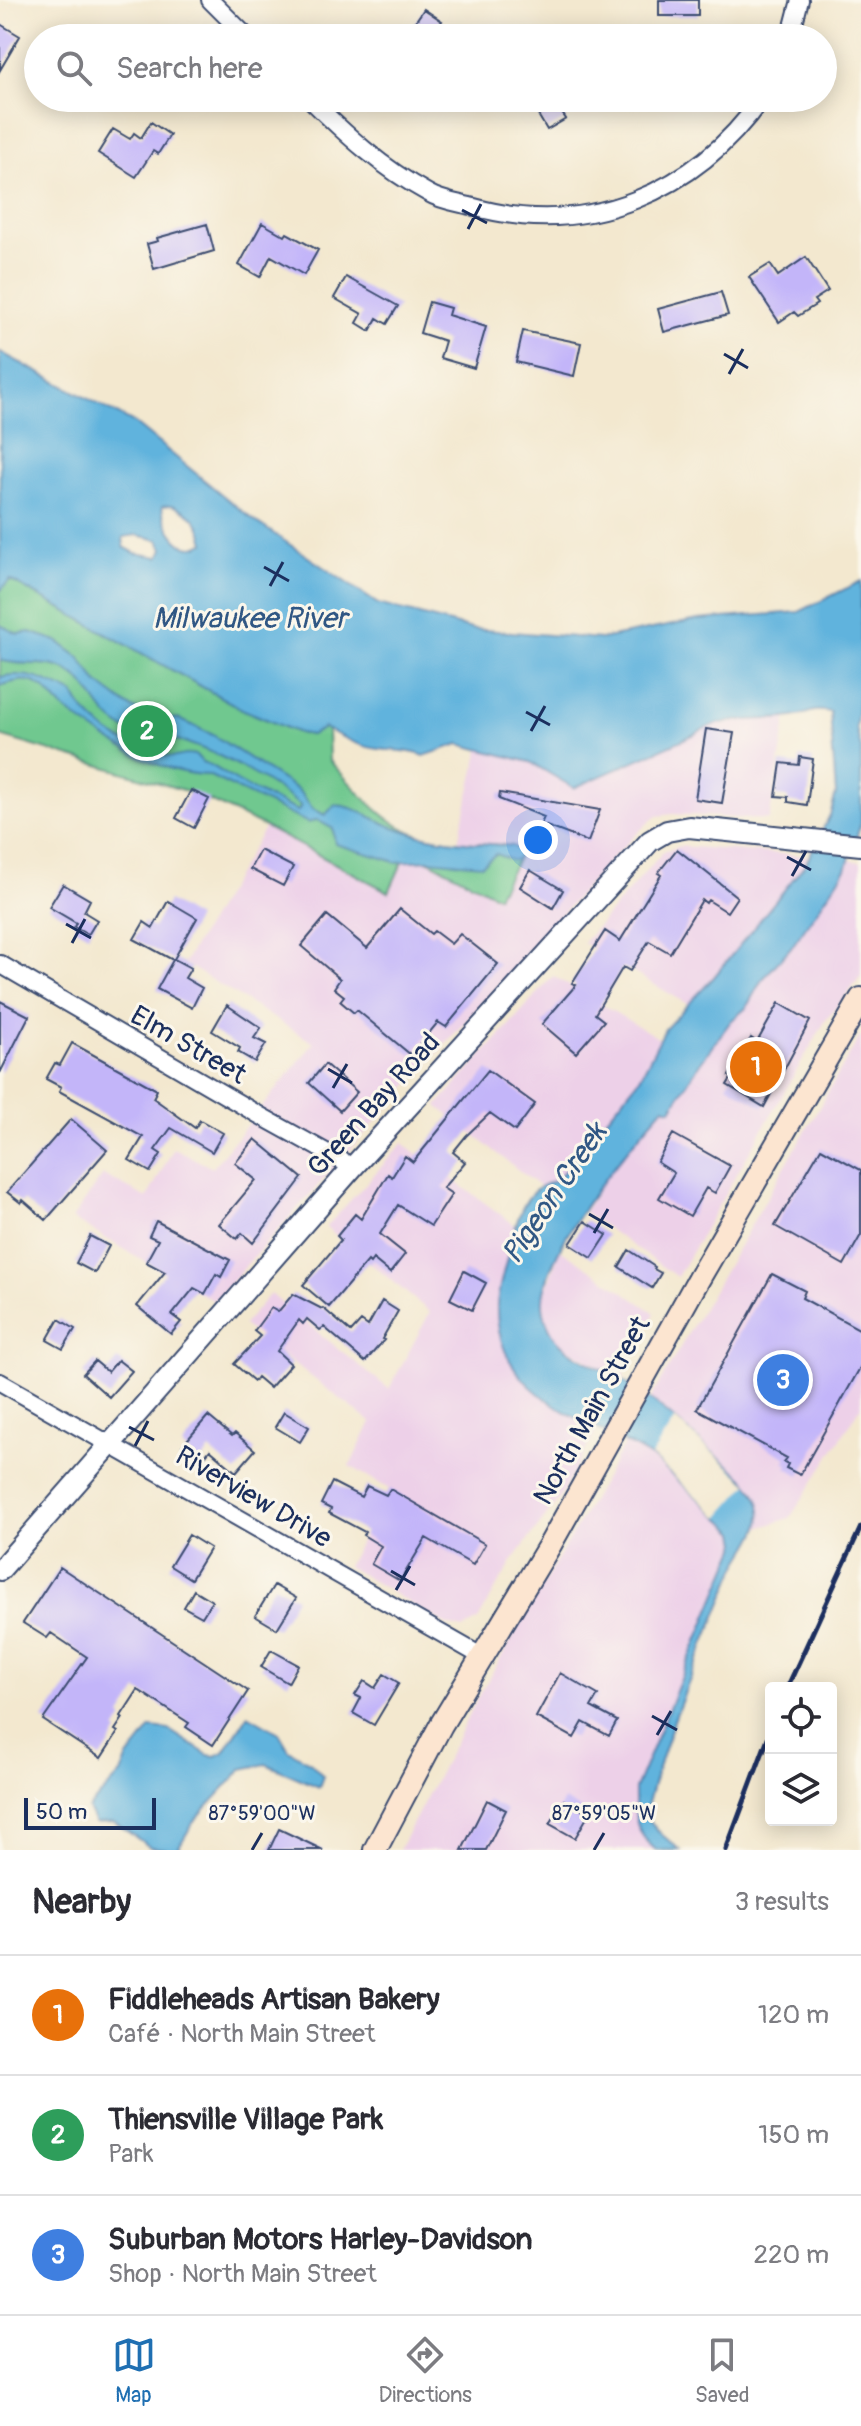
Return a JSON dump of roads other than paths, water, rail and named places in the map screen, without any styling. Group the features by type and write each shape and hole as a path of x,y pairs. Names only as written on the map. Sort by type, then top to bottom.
{"main road":[{"name":"North Main Street","path":"375,1850 441,1725 545,1553 861,999"}],"street":[{"path":"210,0 234,24"},
{"path":"794,24 800,0"},
{"path":"323,112 357,146 430,195 499,214 561,218 620,206 669,186 706,161 736,133 752,112"},
{"name":"Green Bay Road","path":"0,1570 353,1167 658,834 689,827 859,844"},
{"name":"Elm Street","path":"0,964 353,1167"},
{"name":"Riverview Drive","path":"0,1382 481,1656"}],"water":[{"name":"Milwaukee River","path":"0,352 134,423 252,519 378,604 472,629 601,639 698,620 799,612 861,581 861,674 856,727 861,749 861,823 846,869 793,945 761,981 746,1008 731,1021 700,1063 671,1109 664,1107 592,1197 559,1251 548,1276 543,1299 547,1322 560,1343 659,1406 738,1473 760,1505 758,1531 735,1571 685,1691 645,1815 680,1850 656,1850 648,1843 639,1830 635,1789 738,1543 736,1532 652,1457 548,1401 528,1384 511,1363 500,1337 498,1298 514,1230 530,1195 556,1181 640,1078 665,1029 714,977 806,863 830,815 836,794 830,712 815,711 793,717 718,724 574,788 530,762 459,744 424,756 364,746 324,728 311,735 299,733 244,710 10,580 0,591","holes":["172,505 194,519 205,543 186,546 175,537 167,525 162,506","137,535 159,540 163,549 159,557 135,553 124,547 123,537"]},
{"path":"0,625 18,634 30,632 57,641 79,657 98,683 128,706 152,718 179,719 213,735 298,790 313,809 325,815 335,805 343,806 423,836 513,846 521,853 516,860 496,854 482,865 428,860 396,862 335,844 333,829 317,820 308,823 208,775 171,769 134,754 68,712 36,683 23,681 0,686 0,677 10,675 29,676 47,682 74,694 95,722 127,743 165,756 193,754 202,762 272,799 298,811 301,806 275,787 217,755 187,743 137,734 121,727 106,714 82,682 66,670 50,665 0,660"},
{"path":"248,1715 279,1733 289,1750 311,1763 323,1776 319,1787 266,1764 242,1769 194,1821 177,1850 150,1847 114,1822 95,1823 88,1809 121,1774 127,1759 151,1728 169,1730 208,1755 216,1756 224,1752"}],"railway":[{"path":"790,1682 861,1527"},
{"path":"726,1850 765,1746"}],"place":[{"name":"Thiensville Village Park","path":"147,731"},
{"name":"Fiddleheads Artisan Bakery","path":"756,1067"},
{"name":"Suburban Motors Harley-Davidson","path":"783,1380"}],"water label":[{"name":"Pigeon Creek","path":"554,1193"}]}
